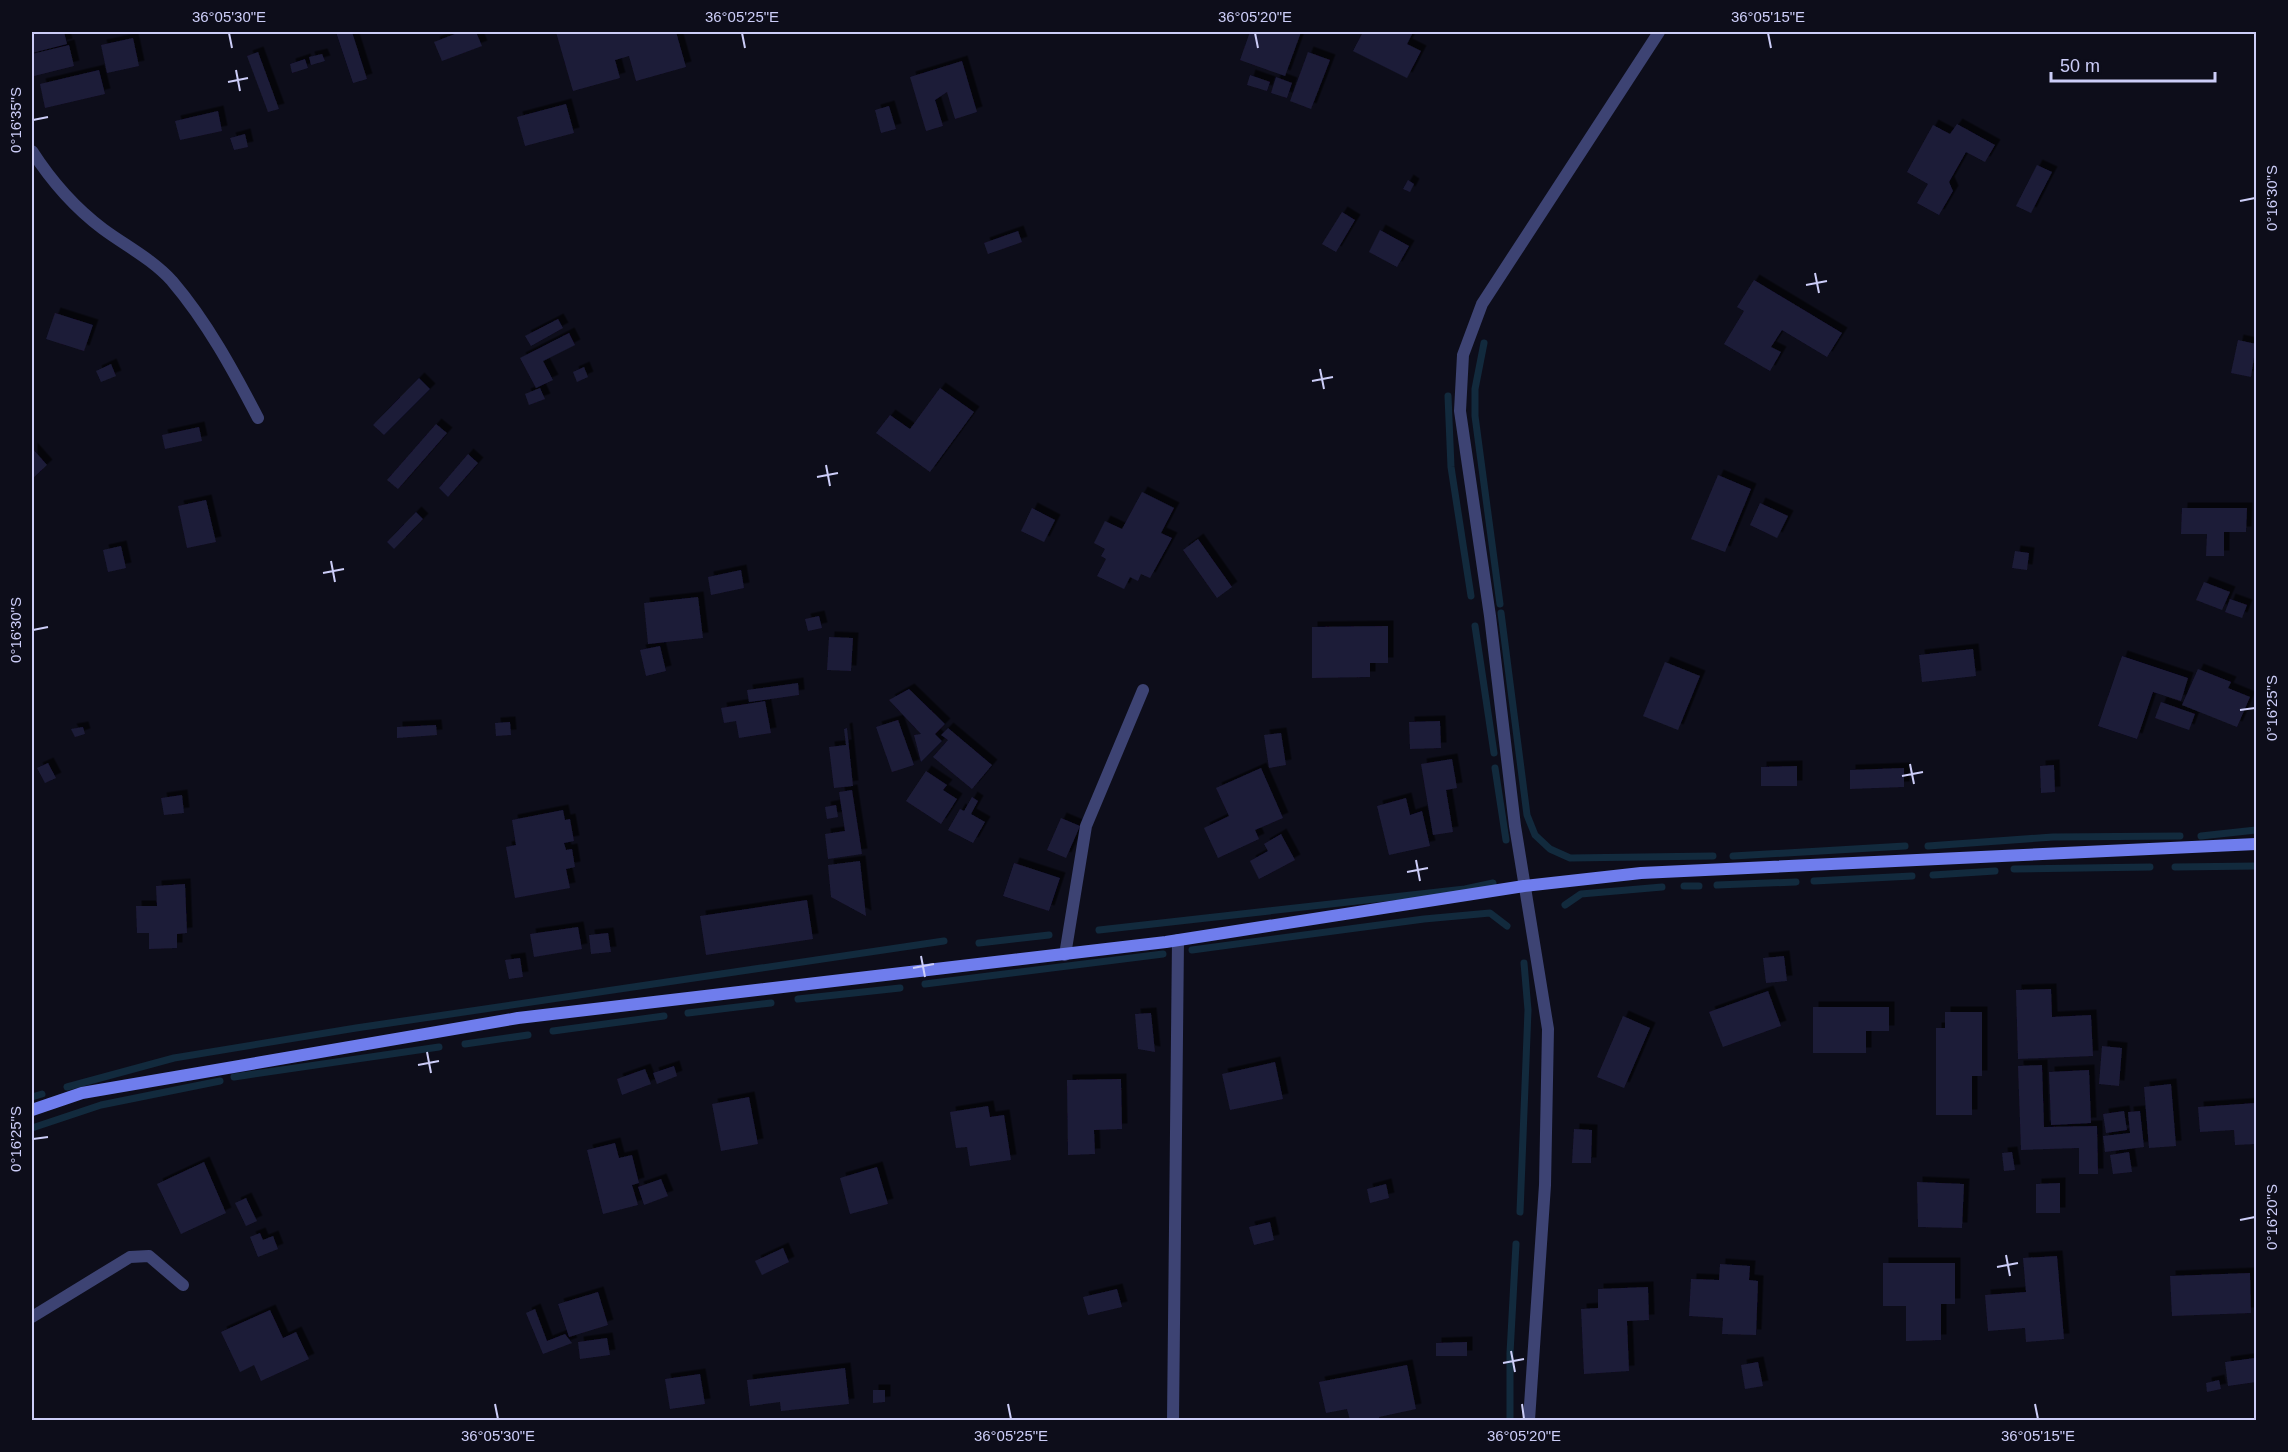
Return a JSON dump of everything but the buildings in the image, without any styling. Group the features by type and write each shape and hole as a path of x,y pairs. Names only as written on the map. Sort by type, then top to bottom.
{"street":[{"path":"1529,1420 1545,1185 1548,1029 1524,886 1490,616 1460,411 1463,355 1482,304 1659,32"},
{"path":"32,151 74,202 103,229 136,249 171,281 224,353 258,418"},
{"path":"1065,955 1086,826 1143,690"},
{"path":"32,1110 93,1091 518,1018 895,972 1065,955 1178,940 1524,886 1641,873 2256,844"},
{"path":"1173,1420 1178,940"},
{"path":"32,1317 130,1257 149,1256 183,1286"}],"waterway":[{"path":"1484,343 1475,389 1475,416 1500,604"},
{"path":"1448,396 1451,467 1471,596"},
{"path":"1501,613 1527,815 1535,835 1550,849 1570,858 1713,856"},
{"path":"1475,626 1494,753"},
{"path":"1495,768 1506,840"},
{"path":"2201,836 2256,830"},
{"path":"1928,846 2053,837 2180,836"},
{"path":"1733,856 1905,846"},
{"path":"2175,867 2256,866"},
{"path":"2014,869 2150,867"},
{"path":"1933,875 1995,871"},
{"path":"1814,881 1912,876"},
{"path":"1717,885 1796,882"},
{"path":"1099,930 1465,889 1493,883"},
{"path":"1684,886 1699,886"},
{"path":"1565,905 1581,894 1662,887"},
{"path":"1192,950 1424,919 1490,913 1507,926"},
{"path":"979,943 1049,935"},
{"path":"67,1087 174,1058 356,1028 944,941"},
{"path":"925,984 1163,954"},
{"path":"1520,1212 1528,1010 1524,963"},
{"path":"798,999 900,988"},
{"path":"688,1013 771,1003"},
{"path":"553,1031 664,1016"},
{"path":"465,1044 528,1035"},
{"path":"234,1077 439,1047"},
{"path":"32,1128 101,1105 220,1081"},
{"path":"32,1097 42,1094"},
{"path":"1510,1420 1510,1353 1516,1244"}]}
